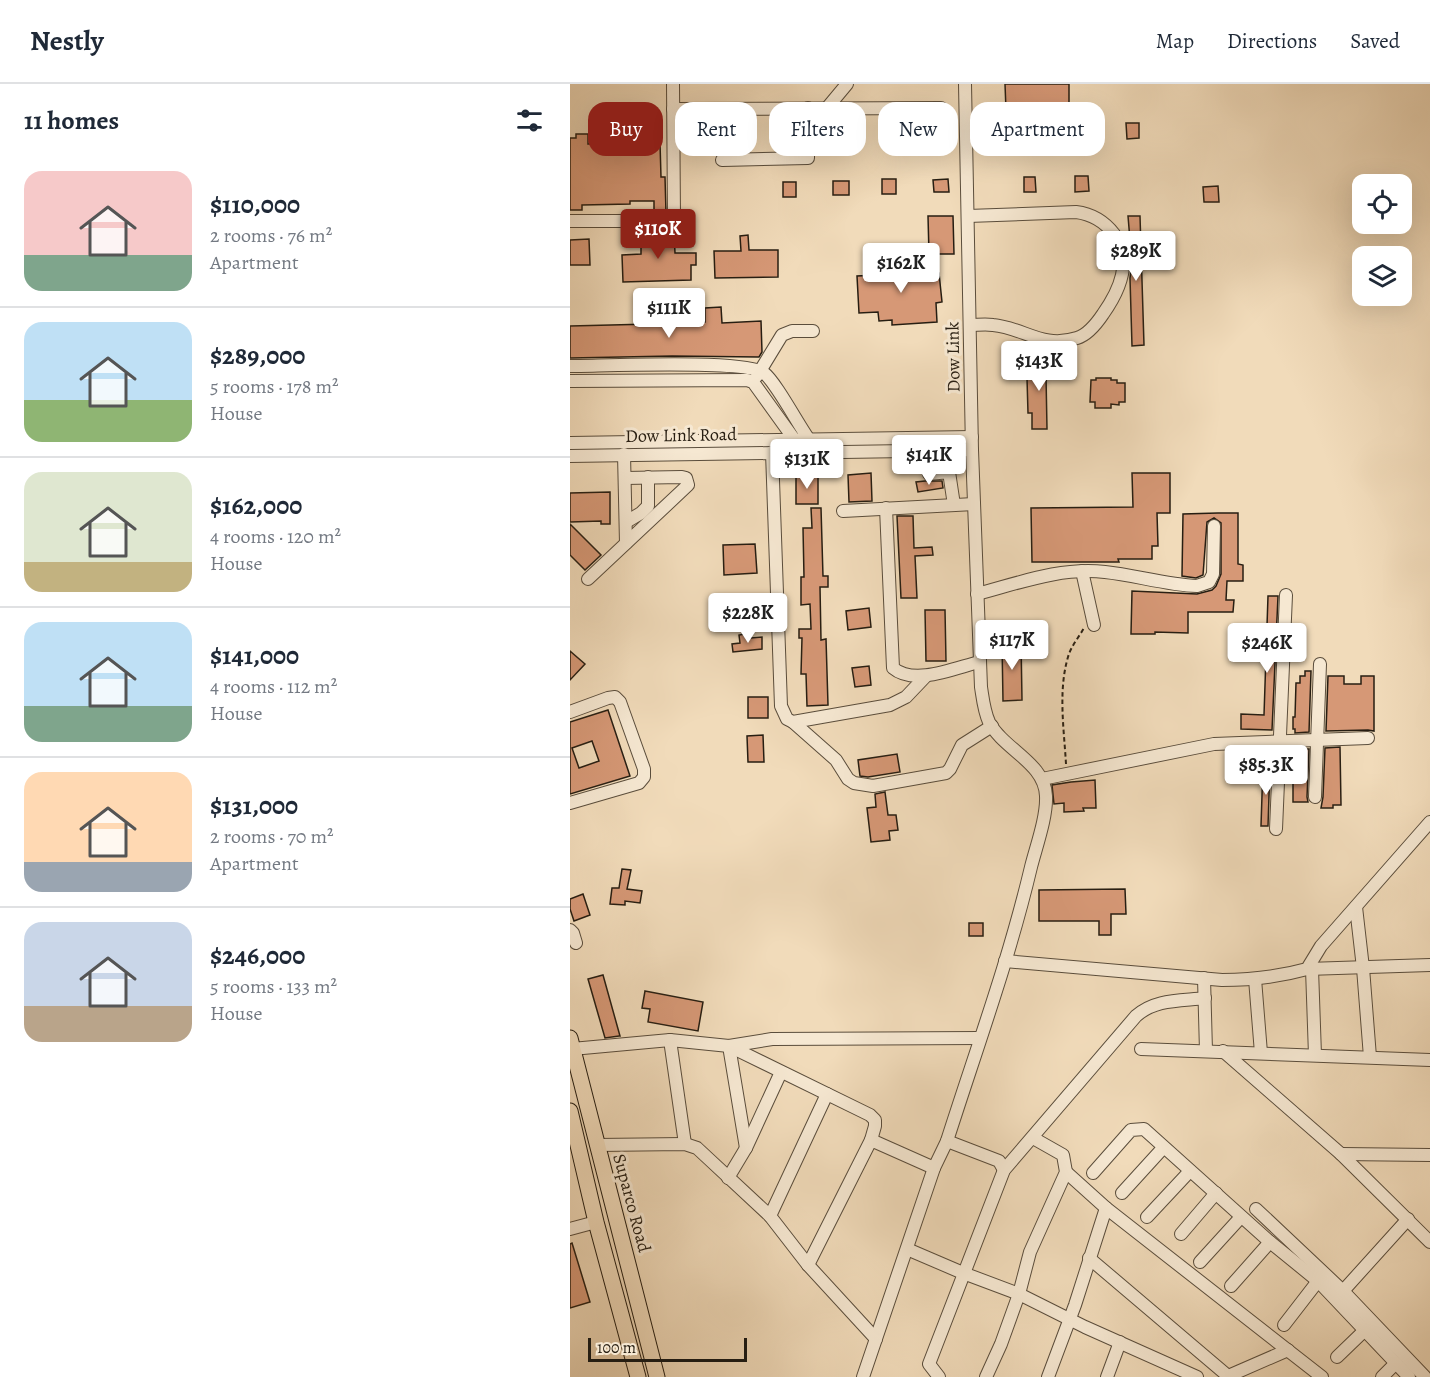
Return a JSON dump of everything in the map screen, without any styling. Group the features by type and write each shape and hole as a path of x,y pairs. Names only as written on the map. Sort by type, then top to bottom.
{"main road":[{"name":"Suparco Road","path":"571,1043 573,1066 597,1145 657,1377"},
{"path":"570,1111 596,1222 638,1377"}],"street":[{"path":"570,221 672,220 674,216 673,84"},
{"path":"832,102 847,84"},
{"name":"Dow Link","path":"965,84 976,594 984,708 992,726"},
{"path":"673,109 769,108"},
{"path":"722,160 808,158 808,156"},
{"path":"968,216 1076,212 1088,214 1110,229 1119,242 1124,256 1120,283 1110,304 1097,322 1080,338 1052,343 994,325 970,325"},
{"path":"757,376 782,335 792,331 813,331"},
{"path":"570,366 693,364 750,367 794,439"},
{"path":"570,381 757,376 769,378 808,438"},
{"name":"Dow Link Road","path":"570,443 972,437"},
{"name":"Dow Link Road","path":"570,456 972,450"},
{"path":"772,452 781,706 787,719 836,760 848,779 860,785 873,786 946,773 962,745 992,726 1007,744 1036,770 1042,779 1046,796 1044,814 1026,889 1005,961 947,1141 934,1168 863,1377"},
{"path":"624,454 626,543"},
{"path":"929,474 949,472 954,505"},
{"path":"626,522 648,506 648,477"},
{"path":"588,579 688,484 686,478 682,477 625,478"},
{"path":"843,511 974,504"},
{"path":"886,508 893,668 901,674 926,676 979,662"},
{"path":"976,594 1056,573 1082,571 1105,572 1189,586 1204,584 1212,579 1214,574 1214,526"},
{"path":"1082,571 1093,620"},
{"path":"1276,830 1286,596"},
{"path":"1315,797 1320,664"},
{"path":"793,722 890,705 906,697 926,676"},
{"path":"570,712 615,697 620,702 644,770 644,777 639,783 570,803"},
{"path":"1042,779 1214,744 1368,738"},
{"path":"1315,1055 1309,969 1322,946 1430,822"},
{"path":"1356,907 1370,1058"},
{"path":"570,930 576,943"},
{"path":"1005,961 1204,978 1255,979 1309,969 1430,965"},
{"path":"1204,978 1206,1051"},
{"path":"1255,979 1261,1053"},
{"path":"939,1377 929,1364 1004,1170 1136,1016 1155,1003 1205,998"},
{"path":"571,1043 670,1040 729,1046 772,1039 980,1038"},
{"path":"670,1040 685,1144"},
{"path":"729,1046 870,1115 875,1120 871,1140 808,1265"},
{"path":"729,1046 746,1148"},
{"path":"1141,1048 1430,1060"},
{"path":"1223,1051 1341,1154 1430,1242"},
{"path":"728,1178 746,1148 781,1072"},
{"path":"770,1216 827,1094"},
{"path":"1093,1173 1131,1130 1144,1129 1241,1217 1318,1281 1409,1377"},
{"path":"986,1377 1019,1294 1030,1252 1066,1172 1063,1155 1033,1138"},
{"path":"871,1140 934,1168"},
{"path":"947,1141 999,1161 1004,1170"},
{"path":"597,1145 685,1144 697,1148 770,1216 808,1265 876,1339"},
{"path":"1122,1193 1164,1148"},
{"path":"1341,1154 1430,1155"},
{"path":"1148,1217 1190,1170"},
{"path":"1066,1172 1106,1208 1322,1377"},
{"path":"1181,1234 1215,1194"},
{"path":"1048,1377 1106,1208"},
{"path":"1256,1209 1343,1291 1425,1377"},
{"path":"1200,1262 1241,1217"},
{"path":"1343,1291 1408,1220"},
{"path":"570,1229 596,1222"},
{"path":"1231,1286 1270,1242"},
{"path":"907,1249 1019,1294 1197,1377"},
{"path":"1089,1258 1227,1376 1288,1350"},
{"path":"1284,1325 1318,1281"},
{"path":"1337,1358 1365,1330"},
{"path":"1107,1377 1120,1342"},
{"path":"1382,1377 1396,1363"}],"path":[{"path":"1066,774 1062,698 1066,668 1069,655 1093,620"}],"building":[{"path":"1005,84 1069,84 1069,102 1006,102"},
{"path":"1126,123 1139,123 1139,138 1127,139"},
{"path":"576,134 588,134 588,156 660,156 661,177 665,177 666,213 654,213 654,201 582,205 582,210 570,210 570,138 576,138"},
{"path":"1075,176 1088,176 1089,191 1075,192"},
{"path":"1024,177 1035,177 1036,192 1024,192"},
{"path":"882,179 896,179 896,194 882,194"},
{"path":"948,179 949,192 934,192 933,180"},
{"path":"833,181 849,181 849,195 833,195"},
{"path":"783,182 796,182 796,197 783,197"},
{"path":"1218,186 1219,202 1204,202 1203,187"},
{"path":"928,216 953,216 954,254 929,254"},
{"path":"1128,216 1140,216 1144,345 1132,346 1130,278 1132,264"},
{"path":"641,232 674,232 675,253 696,253 696,265 691,265 691,280 623,282 622,255 641,254"},
{"path":"748,235 749,250 778,250 778,277 715,278 714,251 741,251 740,236"},
{"path":"589,239 590,265 570,265 570,240"},
{"path":"930,263 931,274 939,273 942,302 936,303 937,322 892,325 892,320 879,321 878,312 859,313 857,276 877,275 877,267"},
{"path":"721,307 722,323 761,321 762,352 759,357 570,358 570,326 651,324 651,312 663,311 663,323 705,322 705,308"},
{"path":"1031,359 1051,359 1052,376 1046,376 1047,429 1032,429 1032,413 1028,413 1027,378 1032,378"},
{"path":"1096,378 1111,378 1111,380 1117,380 1117,383 1125,383 1125,402 1119,402 1119,405 1111,404 1111,408 1095,408 1095,402 1090,402 1091,380 1096,380"},
{"path":"871,473 872,501 849,502 848,475"},
{"path":"1132,473 1170,473 1170,513 1157,513 1158,546 1152,546 1152,559 1118,559 1119,562 1032,562 1031,508 1133,507"},
{"path":"796,476 818,476 818,504 796,504"},
{"path":"942,481 943,488 918,492 916,482"},
{"path":"610,492 610,524 601,524 601,521 570,522 570,493"},
{"path":"811,508 821,508 823,576 828,576 828,587 820,587 821,640 826,639 828,705 807,706 806,674 801,674 802,638 799,638 799,629 811,629 810,604 801,605 801,577 804,577 803,528 812,528"},
{"path":"1238,513 1238,564 1243,565 1243,581 1227,581 1226,600 1234,600 1233,612 1188,612 1188,633 1131,634 1132,591 1197,594 1212,590 1216,586 1221,574 1221,523 1214,518 1207,522 1203,575 1196,578 1182,576 1183,514"},
{"path":"897,516 913,516 914,548 932,547 933,555 915,556 917,598 901,598"},
{"path":"570,524 601,555 585,570 570,555"},
{"path":"755,544 757,573 724,575 723,545"},
{"path":"1268,596 1278,596 1272,730 1241,729 1241,714 1264,715"},
{"path":"869,608 871,627 848,630 846,611"},
{"path":"925,610 945,610 946,661 926,661"},
{"path":"750,633 751,638 762,637 762,649 733,652 732,644 740,643 739,635"},
{"path":"1021,641 1022,700 1003,701 1002,642"},
{"path":"570,651 585,664 570,680"},
{"path":"869,666 871,685 855,687 852,668"},
{"path":"1305,671 1311,671 1309,732 1295,733 1293,717 1295,717 1296,683 1300,683 1300,676 1305,676"},
{"path":"1328,676 1344,676 1344,684 1361,684 1361,676 1374,676 1374,731 1326,731"},
{"path":"748,697 768,697 768,718 748,718"},
{"path":"608,710 630,776 570,794 570,722","holes":["592,741 599,761 579,768 572,748"]},
{"path":"763,735 764,762 748,762 747,736"},
{"path":"1340,747 1341,805 1321,808 1325,748"},
{"path":"1293,749 1309,749 1308,802 1293,802"},
{"path":"897,754 900,772 860,776 858,760"},
{"path":"1263,765 1270,765 1268,826 1261,826"},
{"path":"1095,780 1096,808 1064,812 1064,803 1054,804 1052,785"},
{"path":"885,792 888,815 896,815 898,830 889,831 890,840 871,842 867,808 876,807 875,794"},
{"path":"622,869 631,870 627,889 642,891 640,903 625,901 625,905 610,904 612,888 619,888"},
{"path":"1125,889 1126,914 1111,914 1111,935 1099,935 1099,921 1039,921 1039,890"},
{"path":"583,894 590,915 574,921 570,899"},
{"path":"969,923 983,923 983,936 969,936"},
{"path":"603,975 620,1036 605,1038 588,979"},
{"path":"645,991 703,1002 698,1031 648,1022 650,1009 642,1008"},
{"path":"572,1243 590,1302 570,1308 570,1244"}]}
